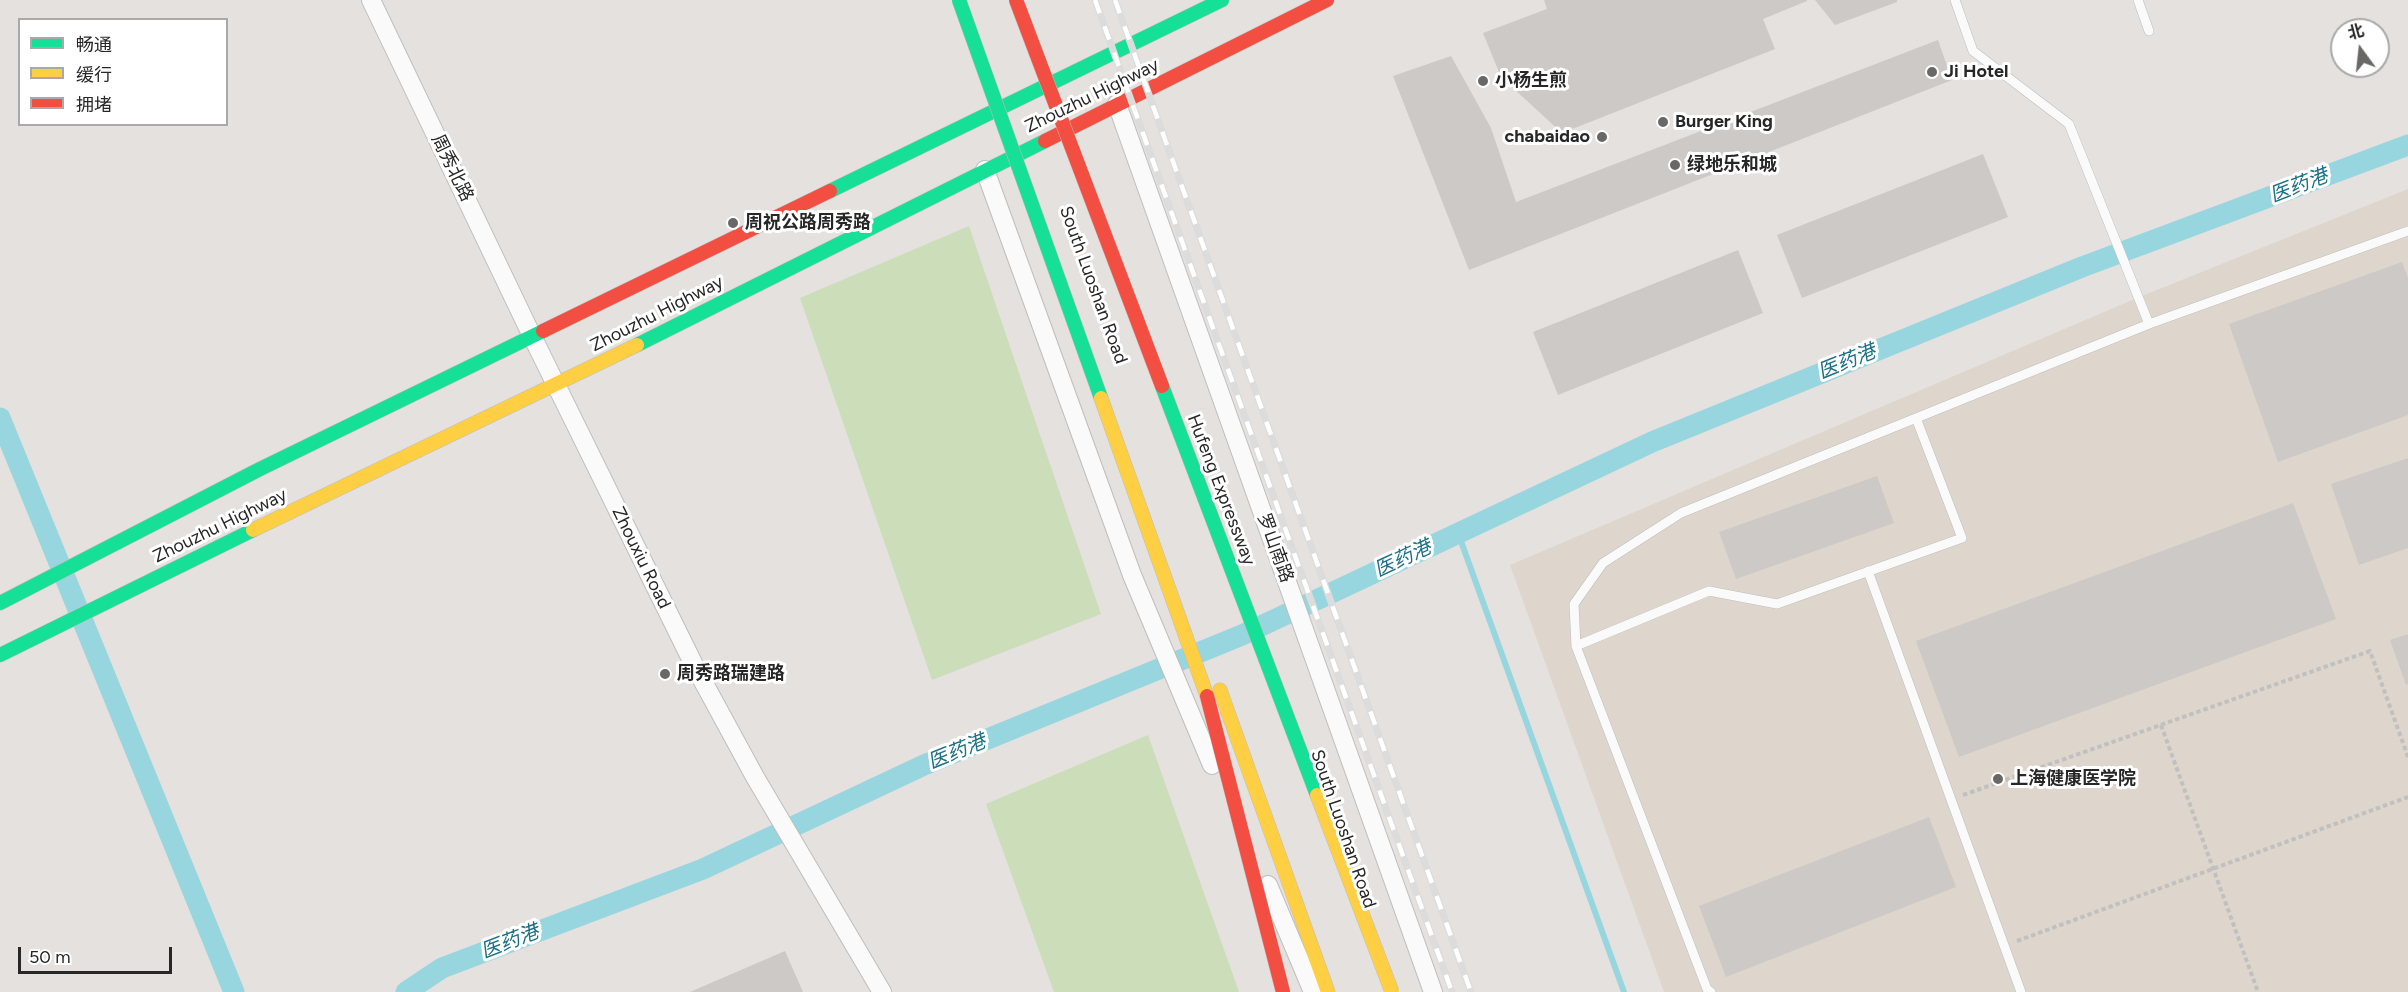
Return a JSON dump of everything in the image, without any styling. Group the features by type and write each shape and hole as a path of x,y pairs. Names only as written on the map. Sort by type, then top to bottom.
{"main road":[{"name":"South Luoshan Road","path":"961,0 1024,150 1126,428"},
{"path":"961,0 1211,707 1283,992"},
{"name":"Hufeng Expressway","path":"1017,0 1392,992"},
{"name":"South Luoshan Road","path":"1025,0 1052,83 1271,678 1382,992"},
{"name":"Zhouzhu Highway","path":"0,603 260,469 1222,0"},
{"name":"Zhouzhu Highway","path":"0,654 131,588 556,385 1327,0"},
{"path":"1217,680 1328,992"}],"street":[{"name":"周秀北路","path":"371,0 532,336"},
{"name":"罗山南路","path":"1117,104 1433,992"},
{"path":"985,170 1086,454 1143,602 1278,905 1313,992"},
{"name":"Zhouxiu Road","path":"532,336 693,663 755,777 882,992"}],"lane":[{"path":"1955,0 1973,51 2069,124 2149,324"},
{"path":"2138,0 2149,31"},
{"path":"1711,992 1707,989 1576,646 1574,604 1602,563 1681,513 2149,324 2408,231"},
{"path":"1576,646 1709,591 1777,604 1962,538 1916,418"},
{"path":"1868,572 2021,992"}],"path":[{"path":"1951,799 2370,651 2408,757"},
{"path":"2161,725 2258,992"},
{"path":"2005,945 2408,797"}],"shaded area":[{"name":"上海健康医学院","path":"2408,189 2408,992 1664,992 1510,565 2137,298"}],"green space":[{"path":"969,226 1101,614 932,680 800,298"},
{"path":"1148,735 1239,992 1054,992 986,804"}],"building":[{"path":"1544,0 1807,1 1763,19 1775,49 1562,133 1501,77 1483,33 1547,9"},
{"path":"1815,0 1897,0 1897,2 1835,25"},
{"name":"绿地乐和城","path":"1938,40 1952,80 1469,270 1393,76 1451,56 1491,128 1516,202"},
{"path":"1983,154 2008,217 1802,298 1777,235"},
{"path":"1738,250 1763,313 1558,395 1533,332"},
{"path":"2402,262 2408,278 2408,415 2278,462 2229,324"},
{"path":"2408,458 2408,548 2359,565 2331,484"},
{"path":"1877,476 1894,523 1736,579 1719,532"},
{"path":"2293,503 2336,619 1959,757 1916,641"},
{"path":"2408,634 2408,684 2406,685 2390,640"},
{"path":"1929,817 1956,887 1726,977 1699,906"},
{"path":"785,951 803,992 690,992"}],"waterway":[{"name":"医药港","path":"406,992 442,968 703,869 924,765 1242,635 1652,442 2082,267 2408,145"},
{"path":"0,418 234,992"},
{"path":"1458,533 1624,992"}],"railway":[{"path":"1095,0 1452,992"},
{"path":"1115,0 1471,992"}],"traffic: fast":[{"path":"959,0 1101,398"},
{"path":"830,191 1222,0"},
{"path":"637,345 1045,141"},
{"path":"0,603 260,469 543,331"},
{"path":"1162,386 1317,795"},
{"path":"0,655 253,530"}],"traffic: slow":[{"path":"253,530 637,345"},
{"path":"1101,398 1207,696"},
{"path":"1220,690 1328,992"},
{"path":"1317,795 1392,992"}],"traffic: jam":[{"path":"1016,0 1162,386"},
{"path":"1045,141 1327,0"},
{"path":"543,331 830,191"},
{"path":"1207,696 1283,992"}],"place":[{"name":"Ji Hotel","path":"1932,72"},
{"name":"小杨生煎","path":"1483,81"},
{"name":"Burger King","path":"1663,122"},
{"name":"chabaidao","path":"1602,137"},
{"name":"绿地乐和城","path":"1675,165"},
{"name":"周祝公路周秀路","path":"733,223"},
{"name":"周秀路瑞建路","path":"665,674"},
{"name":"上海健康医学院","path":"1998,779"}]}
